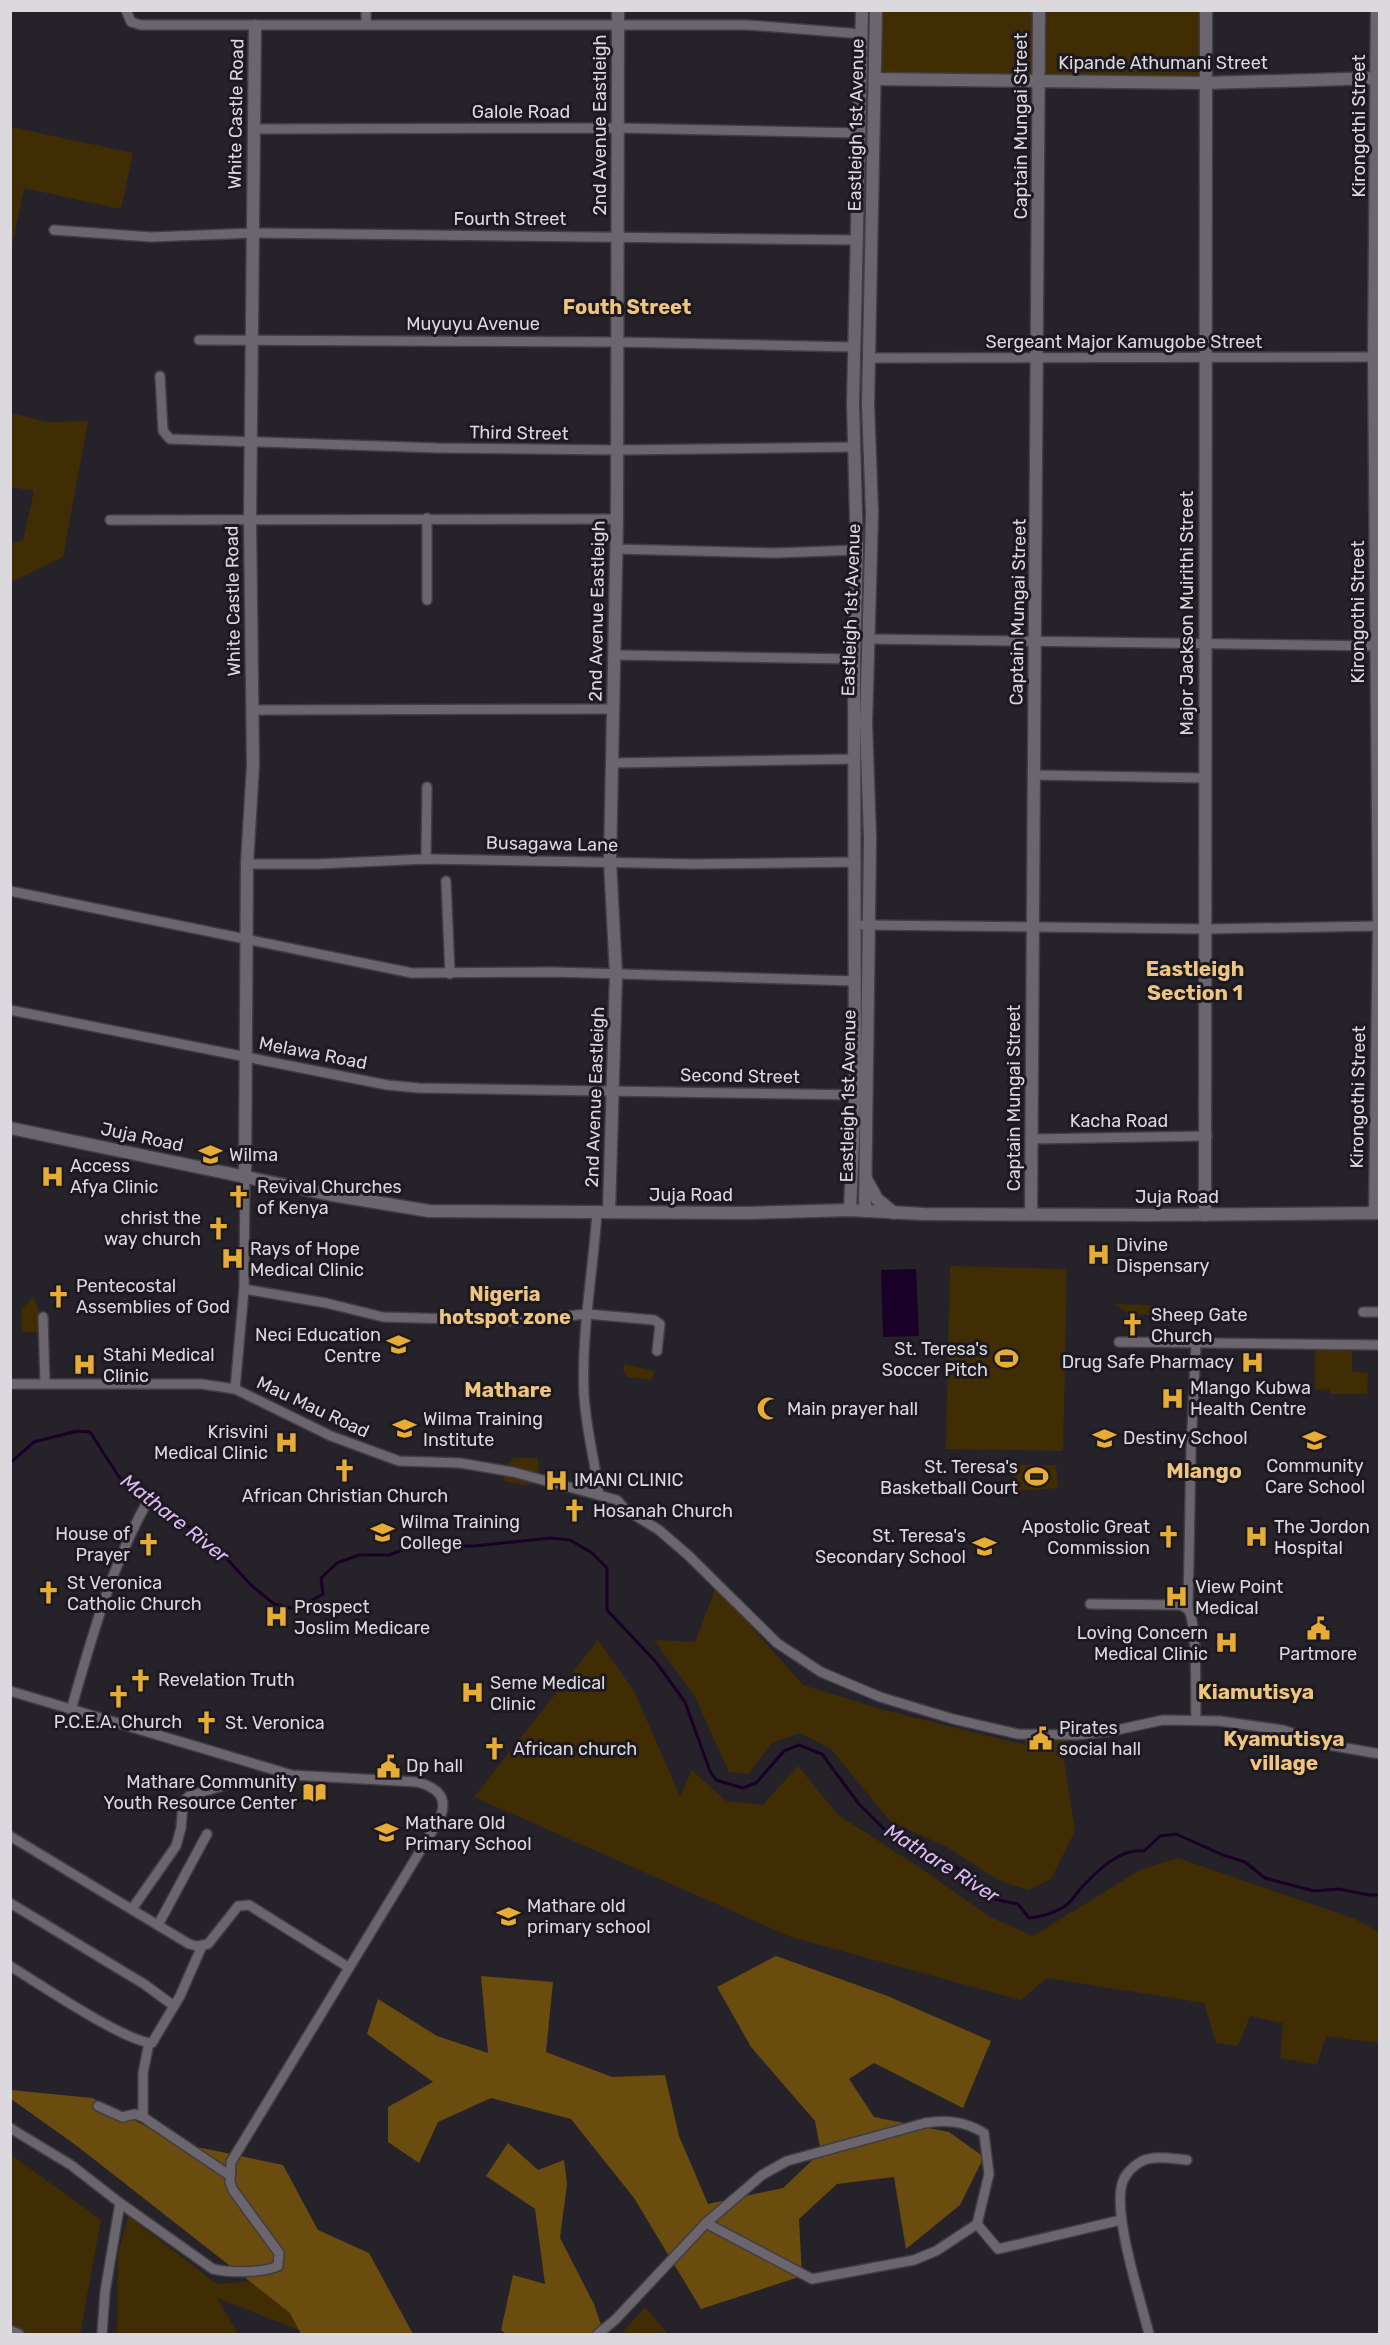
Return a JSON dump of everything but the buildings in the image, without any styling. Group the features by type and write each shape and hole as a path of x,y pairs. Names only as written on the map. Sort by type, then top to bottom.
{"street":[{"path":"126,10 131,22 141,25 748,25 862,34"},
{"path":"366,10 366,24"},
{"name":"2nd Avenue Eastleigh","path":"603,1212 614,1091 616,975 610,861 617,519 618,10"},
{"name":"Eastleigh 1st Avenue","path":"860,1095 854,981 856,550 854,347 862,10"},
{"name":"Eastleigh 1st Avenue","path":"865,1211 859,1178 860,1095 870,926 867,639 872,513 869,358 876,10"},
{"name":"Captain Mungai Street","path":"1031,1213 1039,10"},
{"name":"Major Jackson Muirithi Street","path":"1204,1215 1207,1136 1204,643 1207,359 1206,10"},
{"name":"Kirongothi Street","path":"1377,10 1379,78 1377,1213"},
{"name":"White Castle Road","path":"245,1175 247,864 253,765 250,519 255,26"},
{"name":"Kipande Athumani Street","path":"875,79 1205,83 1379,78"},
{"name":"Galole Road","path":"255,129 618,128 859,133"},
{"name":"Fourth Street","path":"54,230 129,237 253,233 857,240"},
{"name":"Muyuyu Avenue","path":"200,340 616,342 854,347"},
{"name":"Sergeant Major Kamugobe Street","path":"869,358 1377,357"},
{"name":"Third Street","path":"160,376 163,431 170,439 184,441 617,450 854,447"},
{"path":"427,518 427,600"},
{"path":"110,520 617,519"},
{"path":"616,549 776,554 856,550"},
{"path":"867,639 1378,646"},
{"path":"615,656 854,659"},
{"path":"252,710 613,710"},
{"path":"612,763 856,759"},
{"path":"1034,775 1205,778"},
{"path":"426,859 427,787"},
{"name":"Busagawa Lane","path":"247,864 317,864 426,859 856,862"},
{"path":"446,880 450,974"},
{"path":"10,891 247,940 304,949 412,973 554,972 854,981"},
{"path":"856,925 1206,929 1379,926"},
{"name":"Melawa Road","path":"10,1010 387,1085 418,1088 614,1091"},
{"name":"Second Street","path":"614,1091 860,1095"},
{"name":"Juja Road","path":"10,1128 353,1199 429,1211 850,1210 895,1213 1204,1215 1377,1213"},
{"name":"Kacha Road","path":"1032,1139 1207,1136"},
{"path":"236,1389 244,1289 245,1175"},
{"path":"807,1211 836,1203 859,1178 895,1213"},
{"name":"Eastleigh 1st Avenue","path":"850,1210 859,1178"},
{"path":"600,1495 585,1415 587,1314 603,1212"},
{"path":"244,1289 391,1317 516,1321 587,1314 659,1322 657,1351"},
{"path":"1363,1312 1380,1312"},
{"path":"43,1317 45,1383"},
{"path":"1119,1342 1380,1345"},
{"path":"1196,1344 1191,1449 1188,1609 1193,1627 1196,1720"},
{"name":"Mau Mau Road","path":"10,1384 201,1384 236,1389 331,1436 399,1461 460,1463 513,1472 617,1500 626,1510 659,1530 777,1644 821,1672 880,1697 953,1719 1018,1734 1076,1735 1112,1731 1163,1720 1196,1720 1283,1730 1329,1745 1380,1754"},
{"path":"71,1710 119,1558 144,1506"},
{"path":"1090,1604 1181,1605 1188,1609"},
{"path":"10,1691 292,1775 406,1780 427,1785 444,1799 445,1804 439,1820 231,2162 229,2175 233,2190 279,2253 278,2266 264,2270 228,2273 213,2269 71,2165 10,2128"},
{"path":"132,1909 176,1846 181,1828 183,1802 189,1796 232,1783"},
{"path":"158,1925 207,1834"},
{"path":"10,1836 189,1944 202,1946 212,1940 238,1906 249,1905 348,1967"},
{"path":"10,1903 144,1984 174,2006"},
{"path":"10,1966 98,2019 149,2043 155,2041 195,1966 202,1946"},
{"path":"143,2117 142,2082 149,2043"},
{"path":"98,2106 122,2117 135,2114 143,2117 229,2175"},
{"path":"598,2334 615,2320 706,2223 747,2186 787,2160 925,2123 949,2120 971,2125 984,2133 988,2174 977,2224 936,2250 914,2260 812,2279 706,2223"},
{"path":"1149,2334 1121,2220 1120,2191 1123,2180 1131,2169 1151,2158 1187,2160"},
{"path":"102,2334 106,2282 120,2203"},
{"path":"977,2224 998,2249 1121,2220"},
{"path":"10,2330 19,2334"}],"shaded area":[{"path":"876,11 1206,11 1205,83 875,79"},
{"path":"11,127 133,153 121,209 24,188 11,251"},
{"path":"11,413 47,422 88,421 63,557 11,582 11,544 23,540 34,491 11,487"},
{"name":"St. Teresa's Soccer Pitch","path":"950,1266 1067,1269 1063,1451 946,1449"},
{"path":"916,1269 919,1336 883,1337 881,1270"},
{"path":"34,1297 39,1312 41,1333 22,1331 21,1310"},
{"path":"1115,1304 1166,1306 1153,1315 1127,1313"},
{"path":"1315,1347 1352,1348 1352,1371 1368,1373 1367,1394 1330,1394 1330,1390 1315,1389"},
{"path":"624,1364 654,1371 652,1380 627,1377 623,1369"},
{"path":"514,1458 538,1458 539,1482 523,1485 505,1481 500,1471"},
{"name":"St. Teresa's Basketball Court","path":"1013,1465 1056,1465 1058,1488 1016,1491"},
{"path":"716,1587 803,1685 884,1710 1025,1745 1025,1739 1065,1740 1063,1754 1075,1831 1051,1879 1028,1890 998,1880 947,1847 890,1821 831,1749 800,1733 772,1743 748,1774 729,1772 695,1697 654,1640 695,1642"},
{"path":"598,1640 634,1691 680,1796 692,1770 726,1801 763,1805 798,1766 838,1815 919,1867 990,1917 1033,1936 1140,1870 1178,1858 1355,1919 1379,1932 1379,2043 1326,2036 1317,2065 1280,2058 1283,2023 1250,2016 1238,2046 1216,2043 1204,2003 1047,1978 1021,2000 791,1937 474,1797"},
{"path":"776,1956 885,1995 991,2041 963,2108 874,2063 849,2079 874,2117 949,2132 984,2157 960,2205 906,2249 894,2177 837,2184 799,2219 802,2276 701,2309 634,2198 571,2119 491,2098 438,2122 419,2163 388,2142 388,2107 433,2082 367,2034 378,1999 437,2036 488,2053 481,1976 553,1982 546,2052 612,2077 665,2075 679,2136 708,2204 783,2188 821,2152 815,2121 751,2047 717,1987"},
{"path":"11,2090 92,2098 178,2143 283,2165 318,2230 369,2253 413,2334 301,2334 290,2313 77,2146 11,2099"},
{"path":"508,2143 538,2170 564,2160 567,2184 560,2238 594,2304 604,2334 506,2334 501,2330 513,2275 545,2284 535,2209 486,2176"},
{"path":"10,2154 101,2220 80,2334 11,2334"},
{"path":"128,2216 217,2284 281,2279 309,2334 217,2298 238,2334 117,2334 118,2254"},
{"path":"645,2307 668,2334 621,2334"}],"waterway":[{"name":"Mathare River","path":"10,1463 34,1442 77,1431 90,1432 119,1477 213,1544 251,1585 274,1604 296,1609 323,1594 321,1578 337,1563 359,1555 389,1555 413,1546 474,1546 551,1538 570,1540 592,1553 607,1568 607,1610 656,1662 685,1702 710,1771 716,1780 743,1788 756,1783 784,1751 799,1745 822,1754 858,1803 886,1831 955,1866 994,1899 1018,1904 1029,1918 1048,1914 1065,1906 1096,1873 1119,1856 1144,1851 1160,1836 1176,1834 1245,1862 1265,1878 1314,1891 1339,1889 1380,1895"}],"place":[{"name":"Wilma","path":"211,1155"},
{"name":"Access Afya Clinic","path":"52,1176"},
{"name":"Revival Churches of Kenya","path":"239,1197"},
{"name":"christ the way church","path":"219,1228"},
{"name":"Divine Dispensary","path":"1098,1255"},
{"name":"Rays of Hope Medical Clinic","path":"232,1259"},
{"name":"Pentecostal Assemblies of God","path":"58,1296"},
{"name":"Sheep Gate Church","path":"1133,1325"},
{"name":"Neci Education Centre","path":"399,1345"},
{"name":"St. Teresa's Soccer Pitch","path":"1006,1359"},
{"name":"Drug Safe Pharmacy","path":"1252,1362"},
{"name":"Stahi Medical Clinic","path":"85,1365"},
{"name":"Mlango Kubwa Health Centre","path":"1172,1398"},
{"name":"Main prayer hall","path":"769,1409"},
{"name":"Wilma Training Institute","path":"405,1429"},
{"name":"Destiny School","path":"1105,1438"},
{"name":"Community Care School","path":"1315,1440"},
{"name":"Krisvini Medical Clinic","path":"286,1442"},
{"name":"African Christian Church","path":"345,1470"},
{"name":"St. Teresa's Basketball Court","path":"1036,1477"},
{"name":"IMANI CLINIC","path":"556,1480"},
{"name":"Hosanah Church","path":"575,1511"},
{"name":"Wilma Training College","path":"382,1532"},
{"name":"Apostolic Great Commission","path":"1168,1537"},
{"name":"The Jordon Hospital","path":"1256,1537"},
{"name":"House of Prayer","path":"148,1544"},
{"name":"St. Teresa's Secondary School","path":"984,1546"},
{"name":"St Veronica Catholic Church","path":"49,1593"},
{"name":"View Point Medical","path":"1177,1597"},
{"name":"Prospect Joslim Medicare","path":"276,1617"},
{"name":"Partmore","path":"1318,1628"},
{"name":"Loving Concern Medical Clinic","path":"1226,1643"},
{"name":"Revelation Truth","path":"140,1680"},
{"name":"Seme Medical Clinic","path":"472,1693"},
{"name":"P.C.E.A. Church","path":"118,1696"},
{"name":"St. Veronica","path":"207,1723"},
{"name":"Pirates social hall","path":"1041,1738"},
{"name":"African church","path":"495,1749"},
{"name":"Dp hall","path":"388,1766"},
{"name":"Mathare Community Youth Resource Center","path":"315,1792"},
{"name":"Mathare Old Primary School","path":"387,1833"},
{"name":"Mathare old primary school","path":"509,1916"}],"district":[{"name":"Fouth Street","path":"627,307"},
{"name":"Eastleigh Section 1","path":"1195,980"},
{"name":"Nigeria hotspot zone","path":"505,1306"},
{"name":"Mathare","path":"508,1389"},
{"name":"Mlango","path":"1204,1470"},
{"name":"Kiamutisya","path":"1256,1691"},
{"name":"Kyamutisya village","path":"1284,1750"}]}
